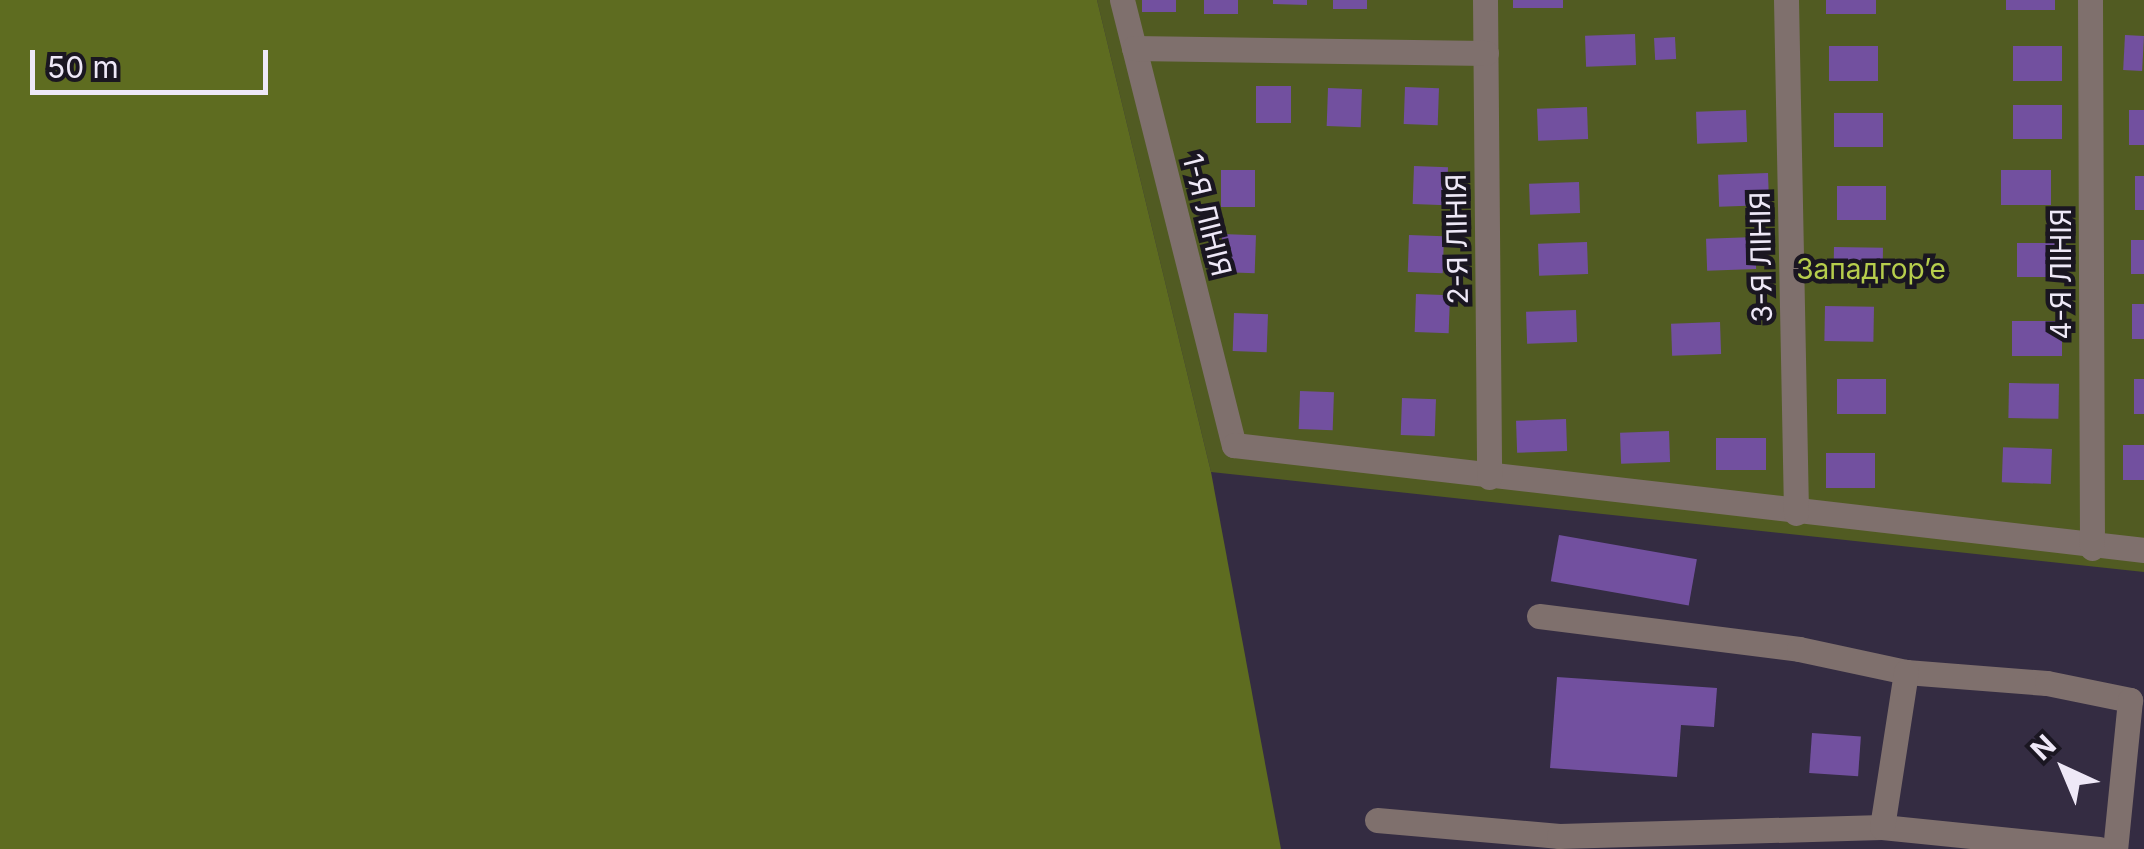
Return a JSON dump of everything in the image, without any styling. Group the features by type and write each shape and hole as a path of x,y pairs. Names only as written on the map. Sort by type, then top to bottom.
{"street":[{"name":"1-Я ЛІНІЯ","path":"1122,0 1234,445 1490,477"},
{"name":"2-Я ЛІНІЯ","path":"1485,0 1490,477"},
{"name":"3-Я ЛІНІЯ","path":"1786,0 1796,514"},
{"name":"4-Я ЛІНІЯ","path":"2090,0 2092,548"},
{"path":"1134,48 1486,53"},
{"path":"1490,477 2092,548 2144,550"},
{"path":"1539,616 1799,649 1906,672 2137,693 2115,849"},
{"path":"1882,826 1906,672"},
{"path":"1377,820 1559,836 1882,826 2099,849"}],"green space":[{"path":"0,0 1097,0 1211,472 1281,849 0,849"},
{"name":"Западгорʼе","path":"1097,0 2144,0 2144,572 1211,472"}],"building":[{"path":"1142,0 1176,0 1176,12 1142,12"},
{"path":"1204,0 1238,0 1238,14 1204,14"},
{"path":"1273,0 1307,0 1307,5 1273,4"},
{"path":"1333,0 1367,0 1367,9 1333,9"},
{"path":"1513,0 1563,0 1563,8 1513,8"},
{"path":"1826,0 1876,0 1876,14 1826,14"},
{"path":"2006,0 2055,0 2055,10 2006,10"},
{"path":"1635,34 1636,65 1586,67 1585,36"},
{"path":"2125,35 2144,36 2142,71 2123,70"},
{"path":"1675,37 1676,59 1655,60 1654,38"},
{"path":"1829,46 1878,46 1878,81 1829,81"},
{"path":"2013,46 2062,46 2062,81 2013,81"},
{"path":"1256,86 1291,86 1291,123 1256,123"},
{"path":"1405,87 1439,88 1438,125 1404,124"},
{"path":"1328,88 1362,89 1361,127 1327,126"},
{"path":"2013,105 2062,105 2062,139 2013,139"},
{"path":"1587,107 1588,139 1538,141 1537,109"},
{"path":"1746,110 1747,142 1697,144 1696,112"},
{"path":"2129,110 2144,110 2144,145 2129,145"},
{"path":"1834,113 1883,113 1883,147 1834,147"},
{"path":"1414,166 1448,167 1447,205 1413,204"},
{"path":"1221,170 1255,170 1255,207 1221,207"},
{"path":"2001,170 2051,170 2051,205 2001,205"},
{"path":"1768,173 1769,205 1719,207 1718,175"},
{"path":"2135,176 2144,176 2144,210 2135,210"},
{"path":"1579,182 1580,213 1530,215 1529,184"},
{"path":"1837,186 1886,186 1886,220 1837,220"},
{"path":"1222,234 1256,235 1255,273 1221,272"},
{"path":"1409,235 1444,236 1443,273 1408,272"},
{"path":"1755,237 1756,269 1707,271 1706,239"},
{"path":"2131,240 2144,240 2144,274 2131,274"},
{"path":"1587,242 1588,274 1539,276 1538,244"},
{"path":"2017,243 2066,243 2066,277 2017,277"},
{"path":"1834,247 1883,248 1882,283 1833,282"},
{"path":"1416,294 1450,295 1449,333 1415,332"},
{"path":"2132,304 2144,304 2144,339 2132,339"},
{"path":"1825,306 1874,307 1873,342 1824,341"},
{"path":"1576,310 1577,342 1527,344 1526,312"},
{"path":"1234,313 1268,314 1267,352 1233,351"},
{"path":"2012,321 2062,321 2062,356 2012,356"},
{"path":"1720,322 1721,354 1672,356 1671,324"},
{"path":"1837,379 1886,379 1886,414 1837,414"},
{"path":"2134,379 2144,379 2144,414 2134,414"},
{"path":"2009,383 2059,384 2058,419 2008,418"},
{"path":"1300,391 1334,392 1333,430 1299,429"},
{"path":"1402,398 1436,399 1435,436 1401,435"},
{"path":"1566,419 1567,451 1517,453 1516,421"},
{"path":"1669,431 1670,462 1621,464 1620,433"},
{"path":"1716,438 1766,438 1766,470 1716,470"},
{"path":"2123,445 2144,445 2144,480 2123,480"},
{"path":"2003,447 2052,449 2051,484 2002,482"},
{"path":"1826,453 1875,453 1875,488 1826,488"},
{"path":"1559,535 1697,559 1689,606 1551,581"},
{"path":"1557,677 1717,688 1714,727 1681,725 1677,777 1550,768"},
{"path":"1812,733 1861,736 1858,776 1809,773"}]}
